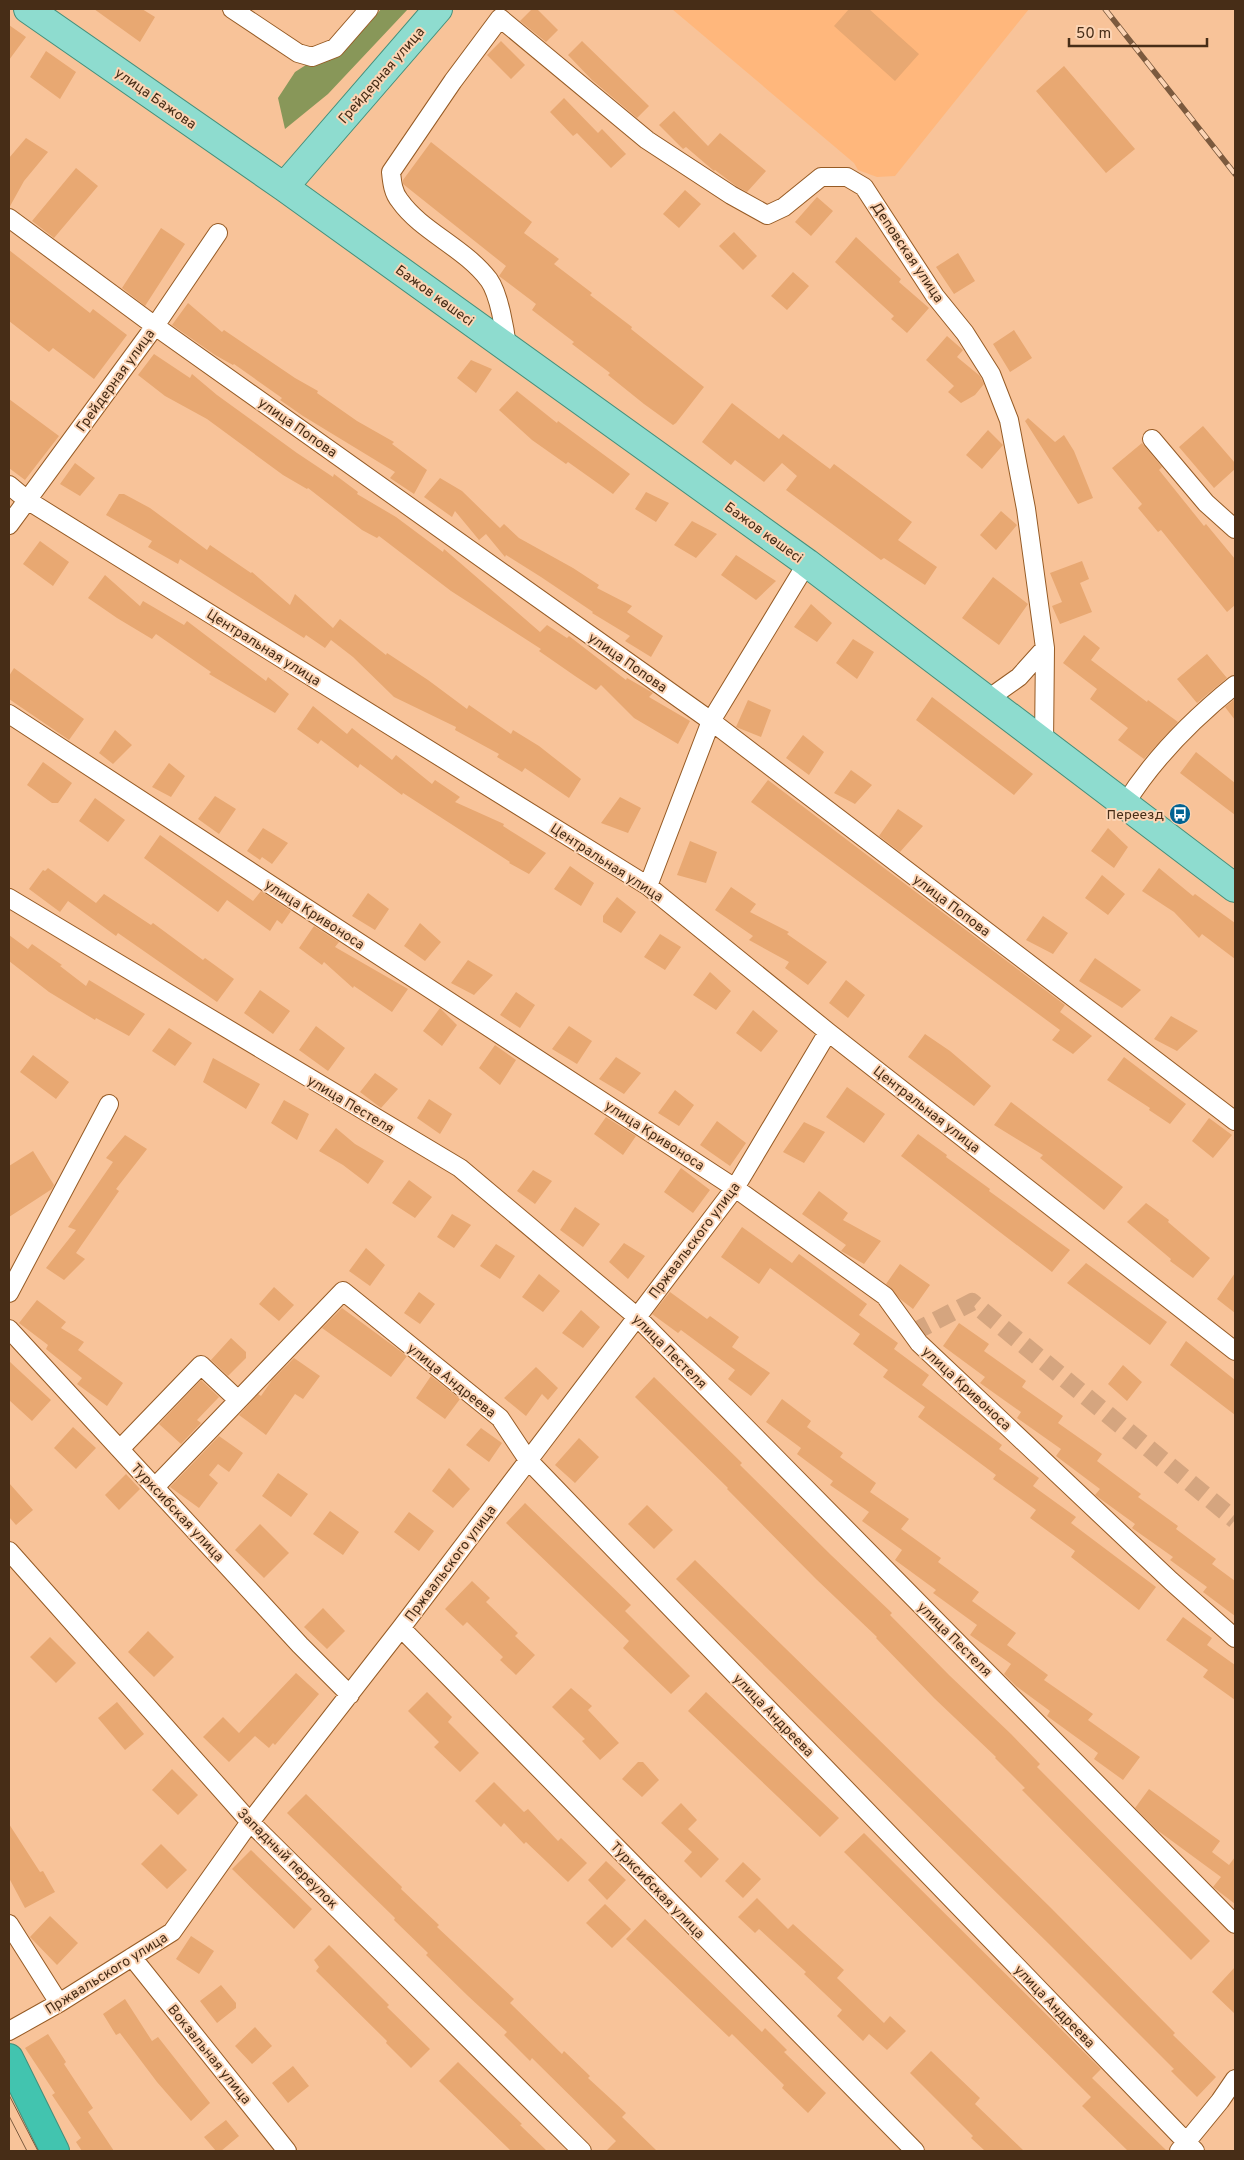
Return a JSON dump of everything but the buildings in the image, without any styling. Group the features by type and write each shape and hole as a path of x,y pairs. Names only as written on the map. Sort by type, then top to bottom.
{"highway":[{"path":"9,2058 55,2151"}],"main road":[{"name":"улица Бажова","path":"28,9 284,187"},
{"name":"Грейдерная улица","path":"284,187 438,9"},
{"name":"Бажов көшесі","path":"284,187 807,563 1235,888"}],"street":[{"path":"232,9 298,53 312,57 335,48 369,9"},
{"name":"Деповская улица","path":"507,347 504,322 490,281 459,249 419,221 400,201 393,187 391,172 453,81 500,18 646,140 731,195 768,215 784,207 821,177 847,177 864,187 935,296 965,333 991,374 1009,420 1017,460 1045,648 1044,743"},
{"name":"улица Попова","path":"9,218 155,326 711,721 1235,1121"},
{"name":"Грейдерная улица","path":"9,525 155,326 218,233"},
{"path":"1152,439 1206,503 1235,529"},
{"name":"Центральная улица","path":"9,486 28,500 648,886 828,1032 1235,1351"},
{"path":"648,886 711,721 807,563"},
{"path":"988,699 1020,677 1045,648"},
{"path":"1020,677 1036,678 1044,691"},
{"path":"1125,804 1167,750 1235,685"},
{"name":"улица Кривоноса","path":"9,714 735,1188 885,1296 919,1343 1171,1582 1235,1638"},
{"name":"улица Пестеля","path":"9,898 460,1168 636,1316 1235,1924"},
{"name":"Пржвальского улица","path":"9,2031 59,2003 172,1932 250,1822 401,1628 735,1188 828,1032"},
{"path":"9,1293 109,1104"},
{"name":"улица Андреева","path":"238,1400 342,1290 500,1418 528,1460 1186,2148"},
{"name":"Турксибская улица","path":"9,1329 300,1644 350,1694"},
{"path":"120,1449 201,1365 238,1400 155,1487"},
{"name":"Западный переулок","path":"9,1552 250,1822 582,2151"},
{"name":"Турксибская улица","path":"401,1628 915,2151"},
{"path":"9,1924 59,2003"},
{"name":"Вокзальная улица","path":"132,1957 287,2151"},
{"path":"1186,2148 1235,2079"}],"shaded area":[{"path":"672,9 1029,9 895,176 877,177 858,170 854,163"}],"green space":[{"path":"381,9 408,9 328,94 285,129 278,98 295,72 368,25"}],"tunnel":[{"path":"912,1333 972,1302 1235,1520"}],"tram line":[{"path":"9,2095 38,2151"},
{"path":"9,2116 27,2151"}],"railway":[{"path":"1105,9 1235,174"}],"place":[{"name":"Переезд","path":"1180,814"}]}
